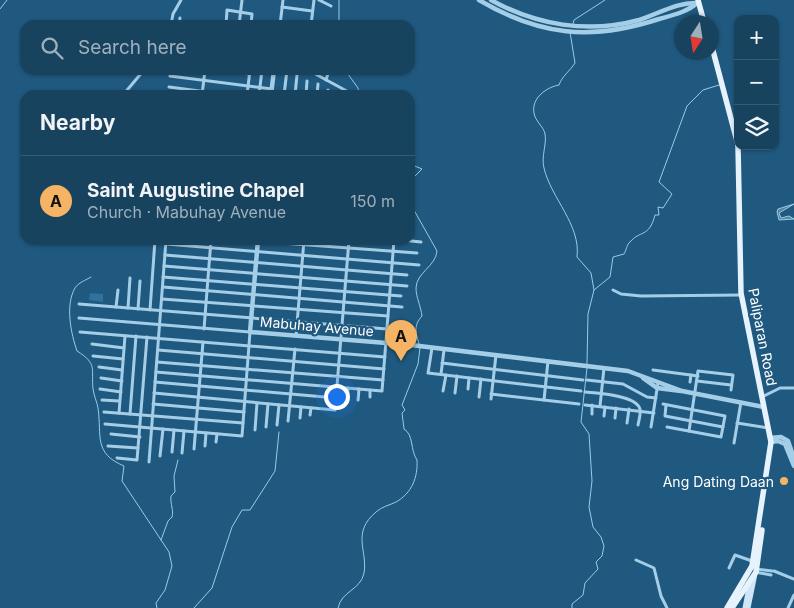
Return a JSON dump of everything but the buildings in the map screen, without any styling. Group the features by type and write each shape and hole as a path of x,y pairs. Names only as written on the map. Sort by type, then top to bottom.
{"main road":[{"path":"697,1 702,15"},
{"name":"Paliparan Road","path":"715,60 734,130"},
{"name":"Paliparan Road","path":"732,608 750,580 754,570 774,448 768,428 741,295 738,150"},
{"name":"Paliparan Road","path":"727,608 754,570 753,561 771,440"},
{"path":"748,608 754,570"},
{"path":"745,608 750,580"}],"street":[{"path":"172,20 181,0"},
{"path":"239,20 242,0"},
{"path":"281,20 283,0"},
{"path":"311,20 314,0"},
{"path":"319,0 332,6"},
{"path":"479,0 507,17 541,28 562,32 616,30 688,2 697,1"},
{"path":"491,0 510,11 543,22 564,26 614,25 640,22"},
{"path":"282,7 312,11"},
{"path":"226,20 227,10 252,14 251,20"},
{"path":"128,90 140,75"},
{"path":"202,90 205,75"},
{"path":"248,90 250,75"},
{"path":"260,90 261,75"},
{"path":"170,76 272,89 273,75"},
{"path":"285,90 286,75"},
{"path":"296,90 297,75"},
{"path":"317,75 345,90"},
{"path":"326,80 328,75"},
{"path":"306,90 307,80"},
{"path":"317,90 318,84"},
{"path":"169,87 186,90"},
{"path":"415,241 421,242"},
{"path":"150,310 156,245"},
{"path":"149,462 166,245"},
{"path":"185,245 211,249 419,265"},
{"path":"204,329 211,245"},
{"path":"105,424 242,436 258,245"},
{"path":"296,336 304,245"},
{"path":"326,245 417,253"},
{"path":"154,393 335,410 348,245"},
{"path":"156,372 382,391 394,245"},
{"path":"165,255 407,275"},
{"path":"164,266 407,286"},
{"path":"164,277 401,296"},
{"path":"128,308 130,278"},
{"path":"138,309 140,282"},
{"path":"163,288 402,307"},
{"path":"116,307 118,290"},
{"path":"613,290 621,294 641,296 741,295"},
{"path":"162,299 388,316"},
{"path":"79,304 387,329"},
{"name":"Mabuhay Avenue","path":"79,318 411,345 628,371 657,386 764,406"},
{"path":"80,332 385,356"},
{"path":"119,413 125,336"},
{"path":"130,414 136,336"},
{"path":"117,458 137,460 147,337"},
{"path":"194,449 203,342"},
{"path":"92,344 124,348"},
{"path":"432,348 428,373 626,398 637,404 640,410 638,424"},
{"path":"288,421 295,349"},
{"path":"158,350 384,369"},
{"path":"443,391 444,374 442,363 444,350"},
{"path":"496,355 491,396 579,404"},
{"path":"93,356 123,359"},
{"path":"544,400 548,361"},
{"path":"157,362 202,364 383,380"},
{"path":"442,363 623,384 647,397 656,398"},
{"path":"100,368 122,370"},
{"path":"600,406 604,368"},
{"path":"653,370 698,376"},
{"path":"689,431 698,371 732,375 731,388 697,381"},
{"path":"690,382 691,375"},
{"path":"454,393 457,376"},
{"path":"101,378 122,381"},
{"path":"468,389 469,378"},
{"path":"480,397 482,379"},
{"path":"155,382 336,398"},
{"path":"651,427 657,386"},
{"path":"347,403 348,388"},
{"path":"762,397 780,388 794,388"},
{"path":"100,389 121,392"},
{"path":"358,400 359,389"},
{"path":"370,390 370,397"},
{"path":"102,400 119,401"},
{"path":"734,443 741,402"},
{"path":"255,430 257,403"},
{"path":"154,404 244,412"},
{"path":"266,427 268,404"},
{"path":"277,425 279,405"},
{"path":"586,405 654,413"},
{"path":"667,427 721,437 723,427 725,416 665,405 665,416 723,427"},
{"path":"592,406 592,414"},
{"path":"300,418 301,407"},
{"path":"604,416 605,407"},
{"path":"310,415 311,408"},
{"path":"615,418 616,408"},
{"path":"627,423 629,409"},
{"path":"104,412 243,423"},
{"path":"737,423 768,428"},
{"path":"160,456 162,429"},
{"path":"172,452 174,430"},
{"path":"182,453 184,431"},
{"path":"205,446 206,433"},
{"path":"111,434 140,437"},
{"path":"216,442 217,434"},
{"path":"771,440 781,437 788,441 794,458"},
{"path":"771,440 781,441 785,444 794,466"},
{"path":"108,446 138,448"},
{"path":"729,568 735,555 753,561"},
{"path":"636,560 654,568 667,608"},
{"path":"754,570 785,574 794,578"},
{"path":"788,608 793,597"}],"shaded area":[{"path":"794,204 779,213 781,218 789,216 794,219 779,220 778,209"},
{"path":"90,293 103,294 103,302 89,300"}],"waterway":[{"path":"0,9 7,0"},
{"path":"339,0 339,20"},
{"path":"573,24 574,20 605,0"},
{"path":"570,32 575,63 559,85 550,88 537,98 534,108 535,116 545,134 544,168 575,234 577,257 591,273 594,290 588,314 587,364"},
{"path":"349,75 358,90"},
{"path":"594,290 610,277 613,257 624,254 629,243 650,227 655,215 659,215 658,207 663,208 672,194 659,182 687,106 703,90 719,85"},
{"path":"415,166 422,169 415,176"},
{"path":"415,212 437,251 433,261 419,278 416,288 422,316 416,326 419,344"},
{"path":"91,277 78,285 72,295 70,303 71,328 77,351 91,363 93,389 98,408 103,449 114,461 124,466 122,481 169,552 172,566 165,590 156,603 157,608"},
{"path":"338,608 343,598 362,579 365,565 362,535 368,520 378,510 402,498 410,489 415,478 417,460 413,452 411,439 404,429 402,413 405,410 402,405 418,364 420,348"},
{"path":"572,608 572,604 583,595 585,583 598,569 596,562 602,556 604,546 601,537 593,527 589,507 592,481 589,434 581,422 587,368"},
{"path":"194,608 212,588 232,527 242,510 250,510 275,471 279,432"},
{"path":"161,540 168,521 172,517 171,496 175,492 174,476 178,460"}],"place":[{"name":"Saint Augustine Chapel","path":"401,361"},
{"name":"Ang Dating Daan","path":"784,481"}]}
